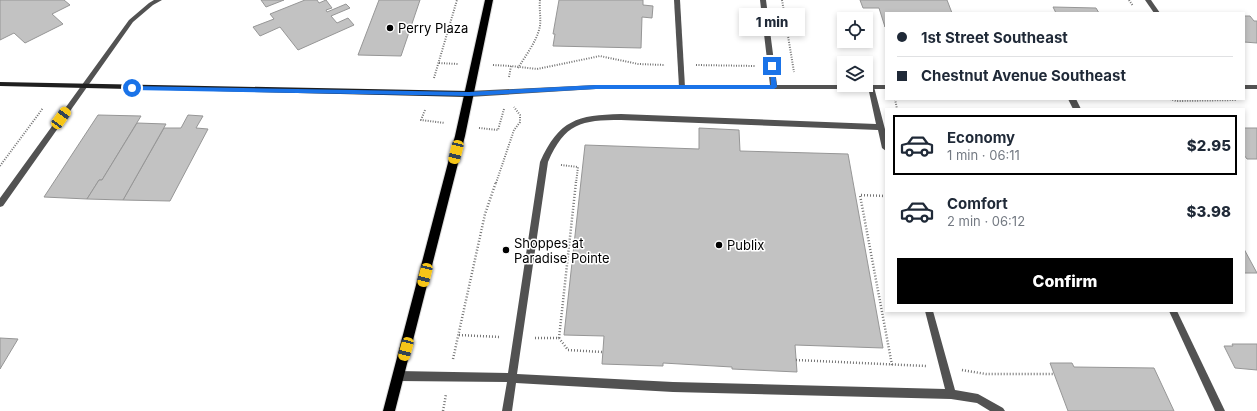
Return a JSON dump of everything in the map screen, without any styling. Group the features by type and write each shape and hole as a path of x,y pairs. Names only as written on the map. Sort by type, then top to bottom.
{"main road":[{"path":"389,411 460,136 489,0"}],"street":[{"path":"0,204 131,21 151,4 159,0"},
{"path":"677,0 682,87"},
{"path":"763,0 774,87"},
{"path":"1148,0 1156,12"},
{"path":"0,84 84,87 469,94 596,87 837,87"},
{"path":"873,87 885,87"},
{"path":"1245,87 1257,87"},
{"path":"872,92 885,144"},
{"path":"507,411 544,162 550,145 569,125 603,117 880,127"},
{"path":"929,312 951,394"},
{"path":"1173,312 1220,411"},
{"path":"398,376 513,378 673,387 951,394 978,399 1000,411"}],"path":[{"path":"518,68 537,33 540,18 540,0"},
{"path":"1173,100 1243,100"},
{"path":"0,166 43,108"},
{"path":"544,162 578,167 558,338"},
{"path":"885,196 860,195 892,365"}],"building":[{"path":"0,0 64,0 70,5 52,14 63,24 25,43 14,33 0,40"},
{"path":"261,0 284,0 266,7"},
{"path":"305,0 317,0 319,3 326,0 332,8 326,10 327,12 346,4 350,8 331,16 337,23 348,18 354,25 298,50 280,27 260,36 253,27 274,19 270,14"},
{"name":"Perry Plaza","path":"379,0 420,0 401,56 358,55"},
{"path":"559,0 643,0 643,5 653,6 652,18 642,17 641,48 553,46 555,34 553,34"},
{"path":"860,0 947,0 952,12 885,12 885,27 879,8 863,8"},
{"path":"1053,7 1096,8 1098,12 1056,12"},
{"path":"1245,16 1250,16 1254,21 1257,21 1257,43 1245,42"},
{"path":"98,115 141,116 102,180 99,180 87,199 44,197"},
{"path":"188,115 203,116 196,128 208,129 170,201 123,200 164,128 181,128"},
{"path":"137,123 166,124 123,200 87,199 99,180 102,180"},
{"name":"Publix","path":"699,128 739,130 740,151 848,154 883,348 795,345 797,372 732,369 732,367 663,363 663,366 602,364 604,336 564,335 585,145 699,149"},
{"path":"1245,128 1257,128 1257,159 1247,159 1245,156"},
{"path":"1245,251 1257,273 1245,273"},
{"path":"0,338 18,339 0,369"},
{"path":"1232,344 1257,344 1257,370 1235,368 1224,346 1233,346"},
{"path":"1050,363 1072,363 1074,367 1154,368 1174,411 1068,411"}],"place":[{"name":"Perry Plaza","path":"390,28"},
{"name":"Publix","path":"719,245"},
{"name":"Shoppes at Paradise Pointe","path":"506,250"}],"route":[{"path":"132,88 469,94 596,87 774,87 772,66"}]}
